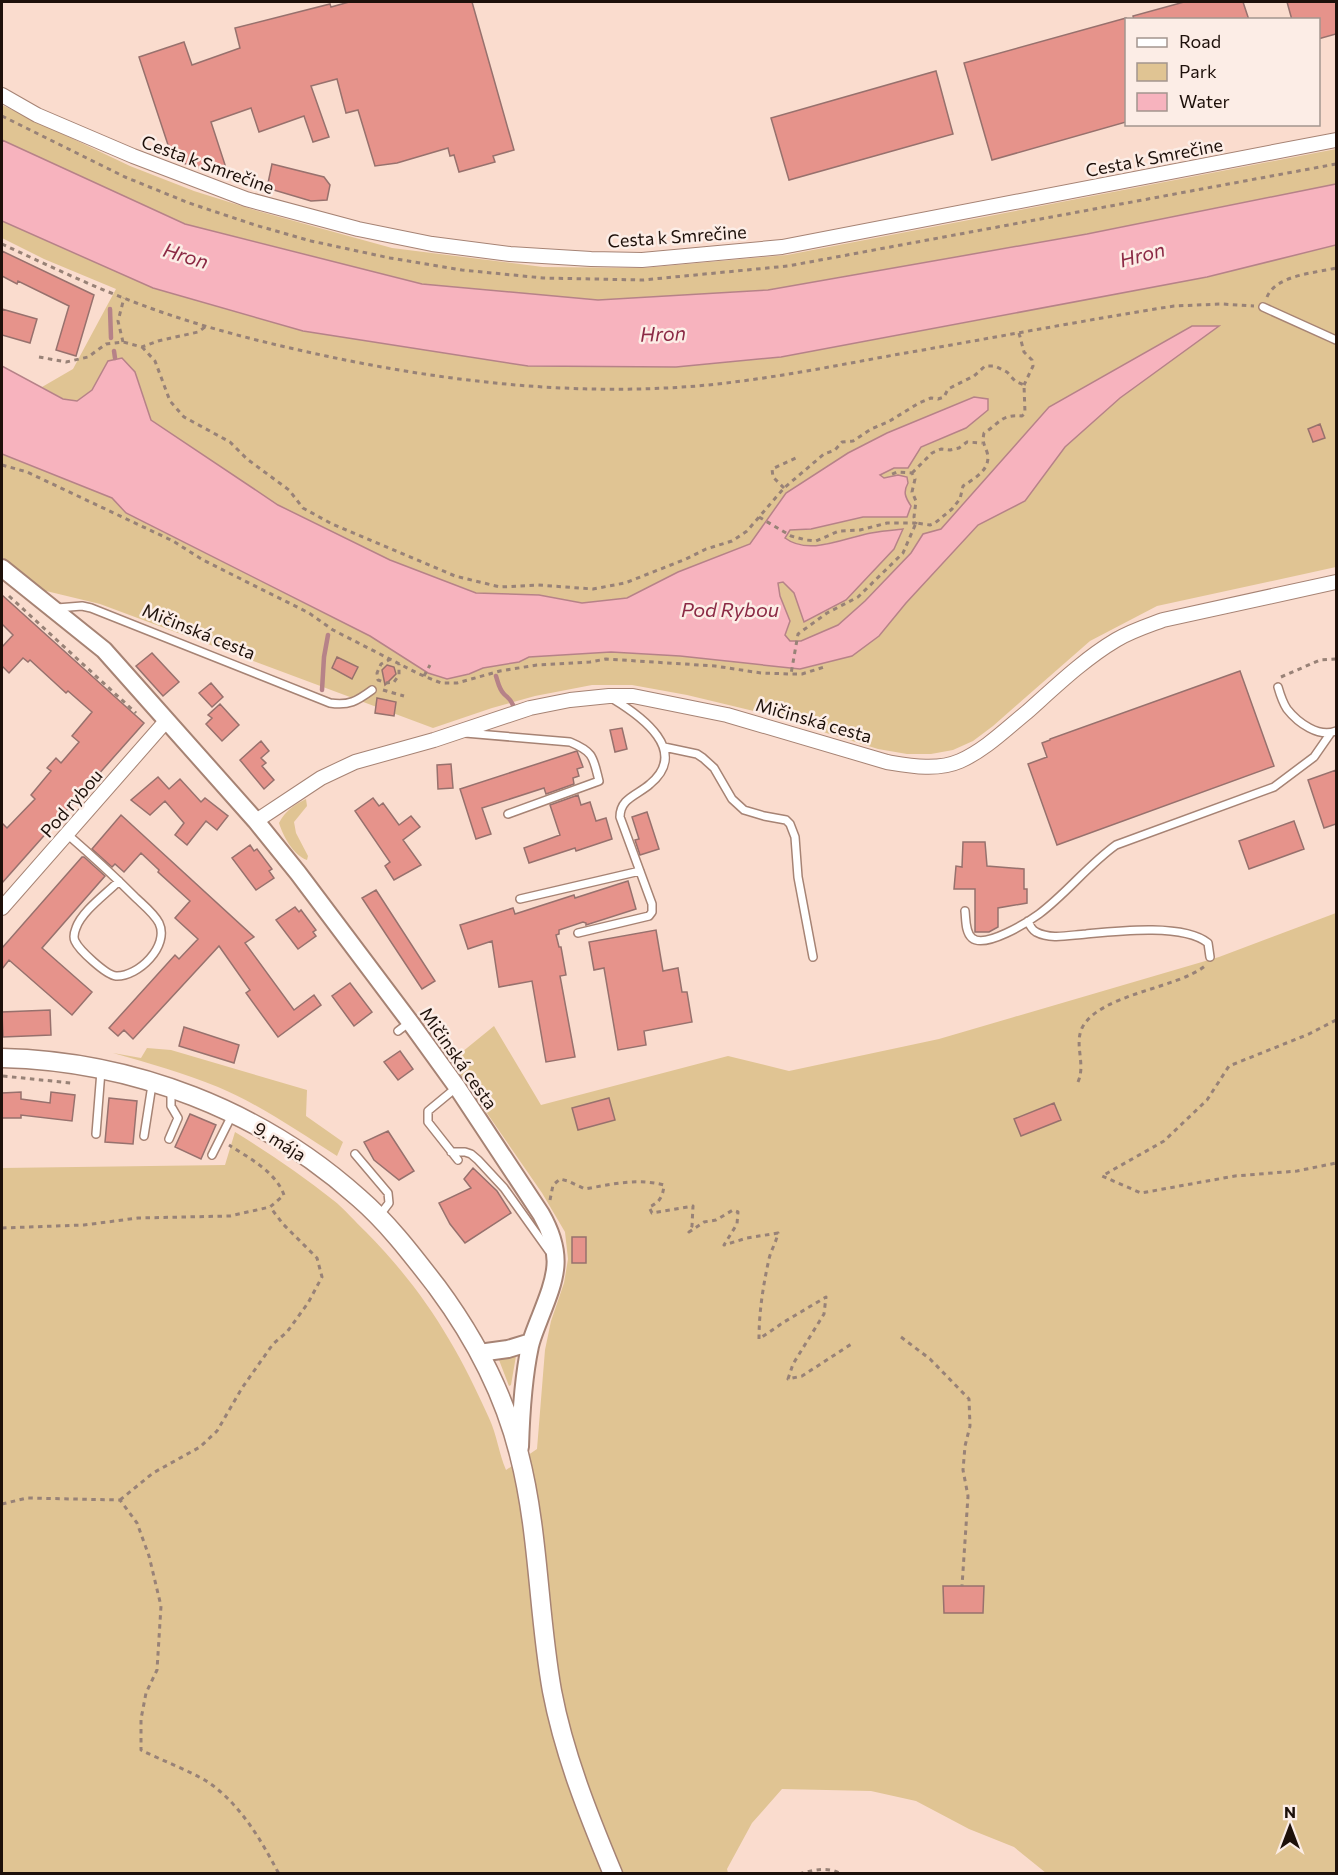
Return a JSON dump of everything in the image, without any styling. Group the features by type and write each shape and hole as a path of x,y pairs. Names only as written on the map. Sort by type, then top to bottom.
{"main road":[{"name":"9. mája","path":"2,1058 53,1061 101,1077 152,1082 233,1113 289,1145 360,1198 419,1263 458,1316 479,1353 503,1404 519,1454 530,1515 545,1645 562,1734 575,1775 613,1874"}],"street":[{"name":"Cesta k Smrečine","path":"2,95 37,115 133,156 246,199 358,229 432,244 510,254 591,259 642,260 782,247 1336,140"},
{"name":"Mičinská cesta","path":"2,568 104,650 256,821 312,891 404,1026 457,1087 552,1232 556,1261 551,1290 531,1342 522,1398 519,1454"},
{"name":"Mičinská cesta","path":"256,821 321,778 355,762 530,708 570,700 609,696 633,696 717,713 776,728 887,762 935,767 958,762 980,750 1092,657 1116,640 1137,630 1163,620 1336,582"},
{"name":"Pod rybou","path":"2,908 166,721"},
{"path":"479,1353 508,1349 531,1342"}],"lane":[{"path":"1263,307 1336,340"},
{"name":"Mičinská cesta","path":"52,609 82,606 91,608 330,704 356,702 372,690"},
{"path":"1278,687 1286,707 1296,718 1321,733 1333,733"},
{"path":"578,933 649,916 652,912 652,904 620,817 620,810 624,802 655,780 664,764 664,747 642,718 609,696"},
{"path":"457,732 570,742 583,748 592,756 599,781 508,814"},
{"path":"965,911 967,931 972,938 980,941 994,938 1041,913 1116,845 1274,787 1314,757 1333,733"},
{"path":"664,747 697,754 703,758 714,768 732,799 744,810 786,820 790,824 795,837 800,887 813,957"},
{"path":"67,834 119,881 159,923 160,942 156,952 140,967 127,974 115,976 106,973 76,944 74,935 76,926 85,914 119,881"},
{"path":"520,899 640,871"},
{"path":"1028,921 1037,933 1047,936 1060,937 1130,930 1194,934 1208,943 1210,957"},
{"path":"96,1134 101,1077"},
{"path":"144,1136 152,1082"},
{"path":"457,1087 428,1111 428,1122 458,1160"},
{"path":"169,1139 178,1118 171,1106 171,1088"},
{"path":"212,1155 233,1113"},
{"path":"452,1152 465,1152 478,1160 504,1188 556,1261"},
{"path":"355,1154 388,1192 389,1203 378,1217"}],"path":[{"path":"2,116 125,177 189,203 255,225 311,241 390,258 462,270 543,278 643,280 788,266 1336,164"},
{"path":"2,244 124,298 206,326 282,347 375,366 465,380 606,390 697,386 769,378 1174,306 1222,304 1263,307 1269,292 1276,284 1336,268"},
{"path":"123,342 118,321 124,298"},
{"path":"142,347 198,332 206,326"},
{"path":"759,517 788,534 816,541 839,531 860,530 890,523 930,525 935,523 952,509 960,499 963,486 980,476 988,462 982,443 984,433 1010,415 1022,416 1025,413 1024,385 1033,366 1032,360 1024,352 1019,333"},
{"path":"39,357 66,362 88,357 106,344 123,342 142,347 155,361 170,400 184,417 230,442 247,459 289,490 303,508 333,524 455,576 500,587 538,585 593,589 625,583 706,549 732,541 747,531 784,488 824,454 836,450 842,442 854,441 872,429 888,423 919,403 931,398 944,397 948,389 974,376 985,366 995,366 1024,385"},
{"path":"890,474 912,473 932,453 942,449 959,448 967,442 982,443"},
{"path":"784,488 773,477 772,469 798,457"},
{"path":"2,465 27,472 173,541 203,560 309,613 333,630 441,683 457,683 537,664 590,662 619,658 635,662 715,666 761,673 802,674 824,667"},
{"path":"792,672 798,634 827,613 858,597 903,554 916,523 914,517 916,501 912,492 915,479 912,473"},
{"path":"2,589 138,715"},
{"path":"391,659 381,664 377,673 378,680 386,683 394,682 399,675 399,664"},
{"path":"1278,687 1281,676 1320,660 1336,659"},
{"path":"1327,660 1329,666"},
{"path":"424,676 430,665"},
{"path":"372,690 382,690 404,696"},
{"path":"1078,1082 1082,1067 1079,1041 1081,1029 1087,1021 1108,1005 1200,970 1206,966 1210,957"},
{"path":"1336,1020 1309,1034 1229,1066 1207,1100 1164,1141 1102,1176 1141,1193 1235,1176 1297,1171 1336,1163"},
{"path":"2,1076 101,1077"},
{"path":"2,1228 84,1225 138,1218 230,1216 270,1207 284,1195 273,1177 220,1140"},
{"path":"541,1214 552,1197 553,1185 560,1179 568,1180 585,1189 639,1181 664,1185 663,1196 649,1208 652,1213 693,1206 692,1226 689,1232 704,1222 716,1220 733,1210 738,1212 737,1224 724,1245 747,1238 778,1233 777,1243 770,1255 762,1293 759,1339 826,1297 824,1314 794,1364 788,1379 802,1376 853,1343"},
{"path":"2,1504 27,1498 120,1500 153,1473 200,1447 217,1431 247,1380 273,1344 287,1332 308,1303 322,1277 317,1258 283,1224 270,1207"},
{"path":"900,1336 930,1359 969,1399 969,1426 963,1470 968,1496 962,1586"},
{"path":"120,1500 136,1523 149,1556 161,1605 157,1670 146,1693 141,1719 141,1750 207,1782 229,1800 267,1849 279,1874"},
{"path":"799,1874 821,1868 829,1868 841,1874"}],"green space":[{"path":"2,105 130,166 194,191 258,211 392,248 543,267 643,268 787,255 1336,149 1336,184 1087,234 768,290 598,300 422,284 185,224 2,140"},
{"path":"2,220 303,331 528,366 676,367 781,357 1207,277 1336,245 1336,567 1157,606 1090,641 973,741 953,750 931,754 907,754 878,749 762,713 687,695 632,685 592,685 535,696 433,728 100,604 42,590 2,557 2,454 112,498 126,513 370,636 428,673 446,679 483,668 519,662 529,657 611,652 680,656 852,656 879,636 906,603 978,525 1025,501 1065,447 1120,398 941,529 923,534 911,553 865,601 838,625 801,641 790,642 785,635 790,621 780,596 778,583 783,581 794,593 804,621 903,529 870,533 815,545 794,543 784,538 790,530 811,529 863,517 907,517 911,506 898,475 884,478 879,475 894,468 908,468 921,447 966,428 887,433 848,453 786,493 750,544 678,572 627,598 582,603 539,595 476,593 390,560 278,505 151,420 135,372 108,361 92,390 77,401 63,399 42,387 73,369 116,289 44,259 2,238"},
{"path":"306,799 307,806 294,822 296,833 308,856 307,860 293,850 279,823 290,809"},
{"path":"1336,913 1336,1873 1046,1873 1014,1847 969,1829 916,1801 871,1791 782,1789 752,1823 727,1869 728,1873 2,1873 2,1168 225,1165 235,1132 285,1164 337,1204 405,1275 451,1342 477,1391 492,1424 506,1470 537,1449 545,1350 551,1321 564,1283 568,1259 565,1232 542,1193 451,1061 494,1026 541,1105 728,1056 789,1071 939,1039 1219,957"},
{"path":"147,1048 171,1050 307,1090 306,1116 343,1142 337,1156 279,1119 233,1094 179,1073 113,1053 141,1058"},
{"path":"516,1356 511,1385 509,1386 499,1360"}],"water":[{"name":"Hron","path":"2,140 185,224 422,284 598,300 768,290 1087,234 1336,184 1336,245 1207,277 781,357 676,367 528,366 303,331 153,288 2,221"},
{"name":"Pod Rybou","path":"1192,326 1219,326 1120,398 1065,447 1025,501 978,525 906,603 879,636 852,656 800,669 680,656 611,652 529,657 519,662 483,668 447,679 428,673 370,636 126,513 112,498 2,454 2,366 63,399 77,401 92,390 108,361 122,358 135,372 151,420 278,505 390,560 476,593 539,595 582,603 627,598 678,572 750,544 786,493 848,453 887,433 974,397 988,399 988,410 966,428 921,447 908,468 894,468 880,475 884,478 898,475 907,477 905,494 911,506 907,517 863,517 811,529 790,530 785,538 805,546 816,546 871,533 903,529 894,549 846,600 804,622 794,593 783,582 778,583 780,596 790,621 785,635 790,641 801,641 838,625 865,601 911,553 923,534 941,529 1049,407"}],"building":[{"path":"349,2 472,2 514,150 493,156 495,162 459,172 454,155 450,156 448,148 397,163 375,166 358,110 346,113 337,79 311,86 329,137 313,142 304,116 259,132 251,108 211,122 229,177 173,160 139,57 184,42 192,65 240,48 235,28 330,4 331,7"},
{"path":"1184,2 1243,2 1248,18 1134,18 1133,16"},
{"path":"1287,2 1336,2 1336,34 1320,38 1320,18 1291,18"},
{"path":"1125,18 1125,122 992,160 964,63"},
{"path":"936,71 953,134 789,180 771,118"},
{"path":"272,164 324,177 330,185 327,200 311,201 267,188"},
{"path":"2,251 94,295 76,356 56,350 69,306 18,281 17,284 2,276"},
{"path":"2,309 37,319 30,343 2,335"},
{"path":"1320,424 1325,438 1313,442 1308,429"},
{"path":"2,595 144,723 2,883 2,823 7,828 35,799 31,795 51,771 47,768 56,758 61,763 79,742 72,736 92,712 68,691 66,693 30,660 28,662 23,658 9,673 2,666 2,647 13,635 2,624"},
{"path":"152,653 179,682 163,696 136,666"},
{"path":"337,657 358,667 352,679 332,668"},
{"path":"387,665 394,667 396,674 385,685 382,670"},
{"path":"1240,671 1274,766 1057,845 1028,764 1047,757 1042,743"},
{"path":"211,683 223,697 212,707 199,693"},
{"path":"377,698 396,702 394,716 375,713"},
{"path":"220,704 239,725 222,741 206,724 212,718 208,715"},
{"path":"622,728 627,749 615,752 610,730"},
{"path":"261,741 269,751 261,758 266,763 262,766 274,780 264,789 240,760"},
{"path":"577,751 583,767 577,769 579,776 573,778 574,784 546,794 544,788 482,808 491,834 476,839 460,789"},
{"path":"451,764 453,788 438,789 437,765"},
{"path":"1336,770 1336,824 1324,828 1308,780"},
{"path":"158,777 169,789 180,779 201,802 205,798 228,816 217,830 206,821 187,845 175,835 184,823 165,801 150,815 131,800"},
{"path":"578,795 581,805 590,802 596,821 606,818 612,839 529,863 524,848 560,835 550,805"},
{"path":"373,798 379,806 383,803 399,825 411,816 420,827 403,840 421,865 394,880 385,866 390,862 355,811"},
{"path":"647,812 659,849 640,855 635,840 639,839 632,817"},
{"path":"121,815 254,937 245,943 294,1010 314,995 321,1005 278,1037 246,993 250,990 219,946 133,1039 124,1030 118,1036 109,1028 175,955 179,959 198,939 175,918 190,901 141,853 124,872 115,864 112,867 92,849"},
{"path":"1294,821 1304,849 1249,869 1239,841"},
{"path":"963,842 985,842 987,866 1024,869 1027,903 998,908 998,927 989,932 975,932 975,889 954,889 956,866 962,867"},
{"path":"250,845 254,851 257,849 272,869 269,871 274,878 256,890 232,858"},
{"path":"82,857 105,876 42,948 92,992 72,1015 9,960 2,969 2,948"},
{"path":"628,881 636,909 586,925 583,922 559,930 559,934 556,935 559,947 561,947 566,975 560,976 575,1057 546,1062 532,981 499,987 492,941 468,949 460,925 513,908 515,914"},
{"path":"376,890 435,981 422,989 362,898"},
{"path":"295,907 299,912 301,910 316,930 313,932 316,936 298,949 276,920"},
{"path":"656,930 663,971 678,968 682,992 687,992 692,1022 644,1031 646,1045 618,1050 604,968 594,970 589,942"},
{"path":"350,983 372,1012 354,1026 332,996"},
{"path":"50,1010 51,1035 3,1037 2,1012"},
{"path":"184,1027 239,1045 234,1063 179,1046"},
{"path":"400,1051 413,1069 398,1080 384,1062"},
{"path":"21,1092 21,1099 50,1103 51,1092 75,1095 72,1121 21,1115 21,1118 2,1118 2,1093"},
{"path":"109,1098 137,1101 133,1144 105,1142"},
{"path":"609,1098 615,1120 578,1130 572,1108"},
{"path":"1054,1103 1061,1120 1021,1136 1014,1119"},
{"path":"190,1114 216,1125 201,1159 175,1147"},
{"path":"388,1131 414,1171 399,1180 374,1160 364,1142"},
{"path":"473,1168 497,1191 511,1213 465,1243 450,1224 439,1203 471,1188 464,1179"},
{"path":"572,1237 586,1237 586,1263 572,1263"},
{"path":"943,1586 984,1586 983,1613 944,1613"}],"waterway":[{"path":"110,309 111,338"},
{"path":"114,351 115,358"},
{"path":"322,690 328,635"},
{"path":"496,676 501,690 513,705"}]}
